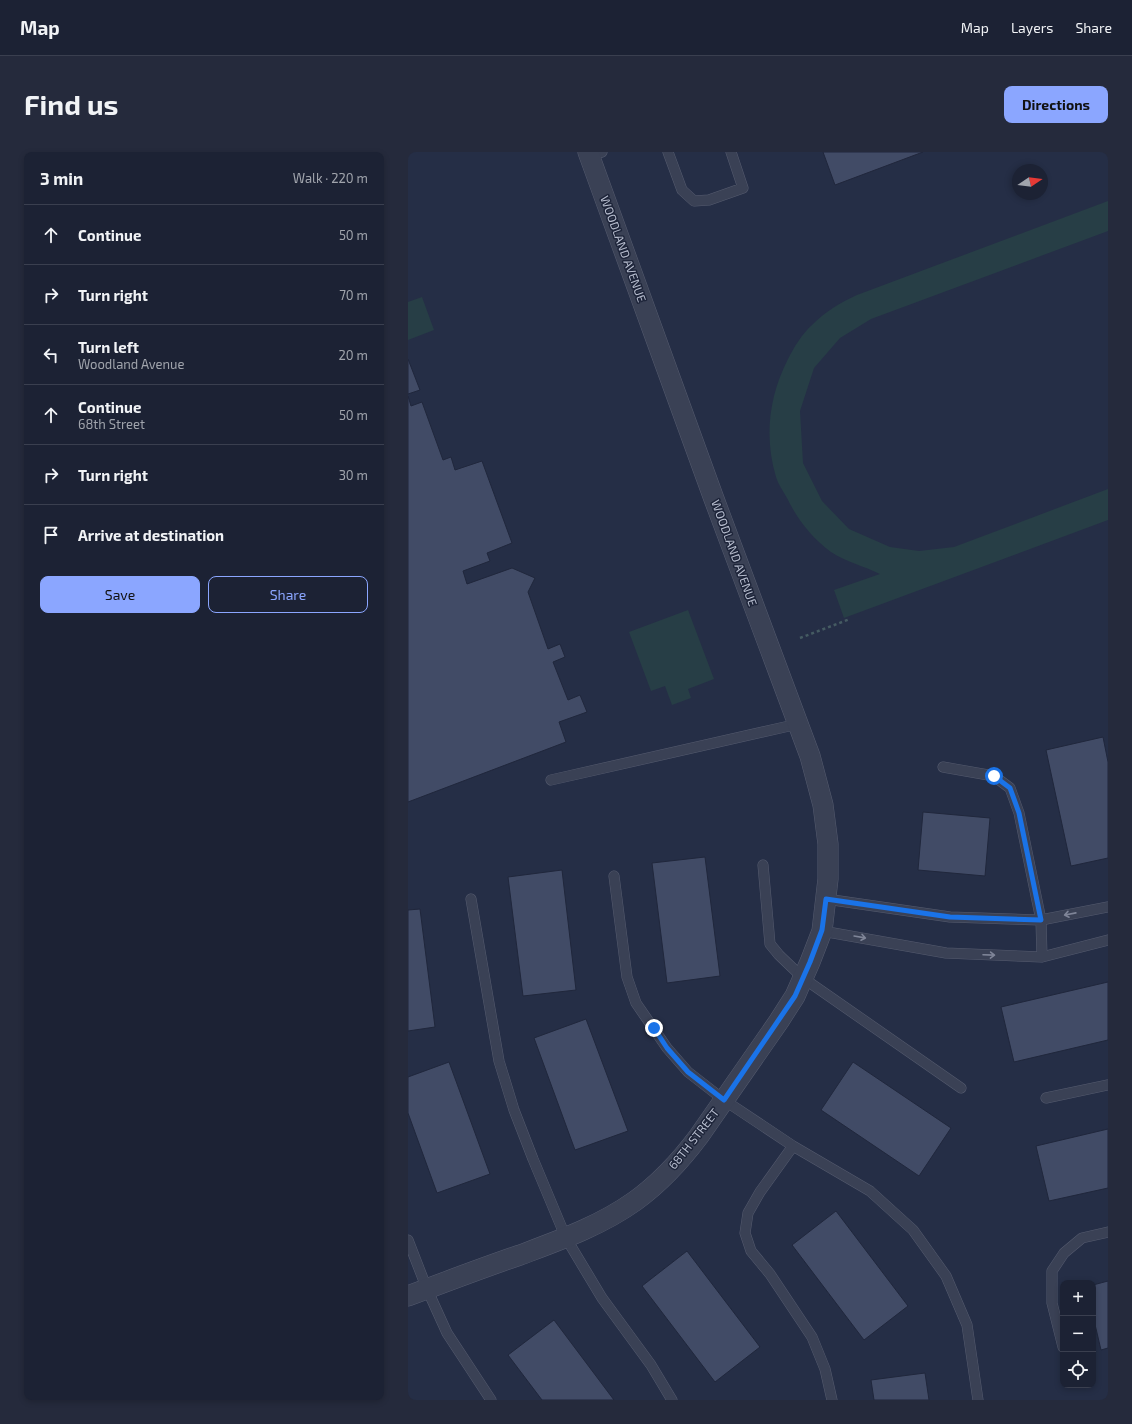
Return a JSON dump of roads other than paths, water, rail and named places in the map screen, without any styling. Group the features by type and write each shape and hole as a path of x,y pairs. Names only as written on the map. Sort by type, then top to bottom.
{"street":[{"name":"WOODLAND AVENUE","path":"593,154 714,499 810,756 823,805 828,844 828,880 822,930 807,970"},
{"name":"68TH STREET","path":"408,1296 566,1238 601,1223 636,1201 664,1176 690,1148 779,1021 795,996 807,970"}],"lane":[{"path":"668,152 682,190 694,201 709,200 743,188 731,152"},
{"path":"551,780 798,724"},
{"path":"943,767 994,776 1010,788 1019,813 1041,920 1042,957"},
{"path":"763,865 770,944 779,955 807,970 961,1088"},
{"path":"614,876 627,977 636,1003 667,1048 688,1072 724,1100 793,1146 870,1191 917,1235 946,1276 967,1325 978,1400"},
{"path":"471,899 499,1061 514,1110 525,1138 566,1238 602,1298 651,1365 672,1400"},
{"path":"826,899 950,917 1041,920 1108,907"},
{"path":"822,930 946,953 1042,957 1108,940"},
{"path":"1046,1098 1108,1085"},
{"path":"793,1146 760,1192 748,1213 745,1233 751,1251 770,1274 812,1337 825,1369 832,1400"},
{"path":"1060,1335 1052,1303 1052,1271 1064,1253 1082,1238 1108,1232"},
{"path":"408,1240 427,1289 447,1333 491,1400"}]}
